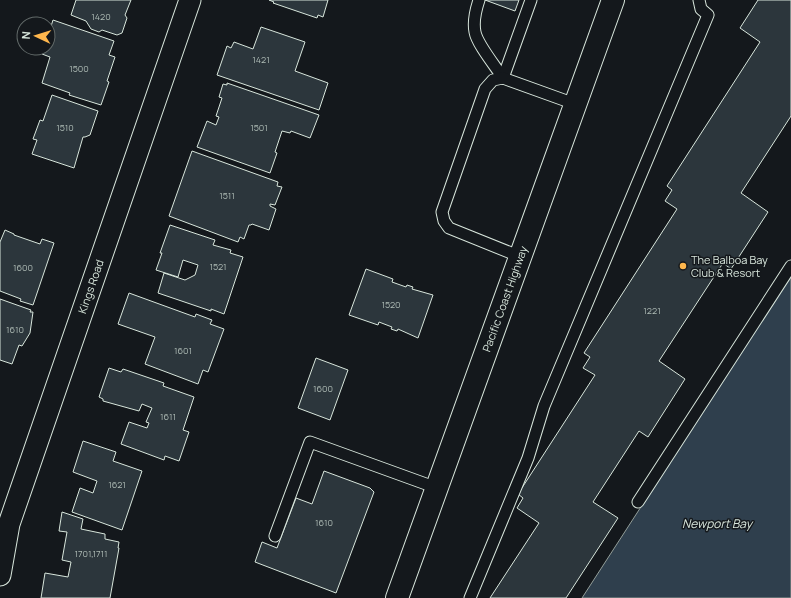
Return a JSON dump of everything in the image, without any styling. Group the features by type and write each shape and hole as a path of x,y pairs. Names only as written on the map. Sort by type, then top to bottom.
{"highway":[{"name":"Pacific Coast Highway","path":"397,598 613,0"}],"street":[{"name":"Kings Road","path":"0,575 9,524 190,0"}],"lane":[{"path":"479,0 474,31 478,43 503,78"},
{"path":"503,78 531,0"},
{"path":"470,598 528,458 548,398 708,15 701,9 699,0"},
{"path":"521,258 449,228 444,221 442,212 485,89 493,80 503,78 575,104"},
{"path":"638,502 791,266"},
{"path":"275,536 310,442 437,488"}],"water":[{"name":"Newport Bay","path":"791,275 791,598 582,598"}],"building":[{"path":"76,0 131,0 125,15 127,18 122,33 117,35 102,30 99,32 91,29 86,21 71,15"},
{"path":"269,0 328,0 323,17 318,15 317,18 273,3 274,2"},
{"path":"485,0 519,0 515,11"},
{"path":"758,0 791,0 791,116 741,193 768,212 731,269 723,263 659,361 685,379 648,437 639,431 593,502 618,518 566,598 490,598 539,523 517,508 523,498 518,494 595,375 583,368 590,357 584,353 677,209 665,201 672,190 667,186 760,42 740,28"},
{"path":"56,21 114,41 109,55 115,57 107,81 109,82 101,105 69,95 70,93 42,83 50,57 47,56 56,56"},
{"path":"261,27 305,42 295,71 328,83 319,110 217,75 227,46 231,48 234,42 253,49"},
{"path":"227,83 319,115 310,138 291,131 290,133 282,131 275,152 277,153 270,173 197,147 207,121 216,125 219,117 216,116 222,98 219,97 223,84 227,85"},
{"path":"52,95 98,111 90,135 83,137 74,168 32,154 37,140 33,139 40,120 43,121"},
{"path":"192,151 278,182 277,186 282,187 275,205 270,204 270,206 276,209 269,230 252,224 249,225 244,239 240,237 238,242 169,216"},
{"path":"170,225 215,240 213,245 231,250 230,253 243,257 224,314 158,293 164,273 185,280 195,275 198,265 183,260 178,277 156,270 162,253 160,253"},
{"path":"5,230 14,235 40,244 42,239 54,243 33,305 20,301 21,299 0,291 0,242"},
{"path":"366,269 393,279 392,282 406,287 407,285 413,287 412,289 433,295 418,338 398,329 397,331 391,329 392,327 379,322 378,325 349,315"},
{"path":"129,293 195,317 196,314 212,320 210,324 224,329 208,372 203,370 198,384 145,364 155,337 118,324"},
{"path":"0,299 33,312 30,333 22,346 19,345 12,364 0,360"},
{"path":"316,358 348,370 330,420 298,408"},
{"path":"109,368 121,372 123,369 164,383 163,386 194,397 183,430 189,432 179,461 165,456 164,460 121,444 129,422 147,428 149,423 146,422 152,408 142,404 139,411 103,401 103,399 99,397"},
{"path":"83,441 116,452 113,461 142,471 122,530 72,512 80,488 93,493 97,481 73,472"},
{"path":"324,471 370,488 374,492 336,593 255,562 262,542 277,548 296,498 312,504"},
{"path":"62,512 83,519 81,529 105,534 105,539 119,542 110,598 41,598 45,573 68,577 71,562 62,560 67,532 59,531"}],"place":[{"name":"The Balboa Bay Club & Resort","path":"683,266"}]}
